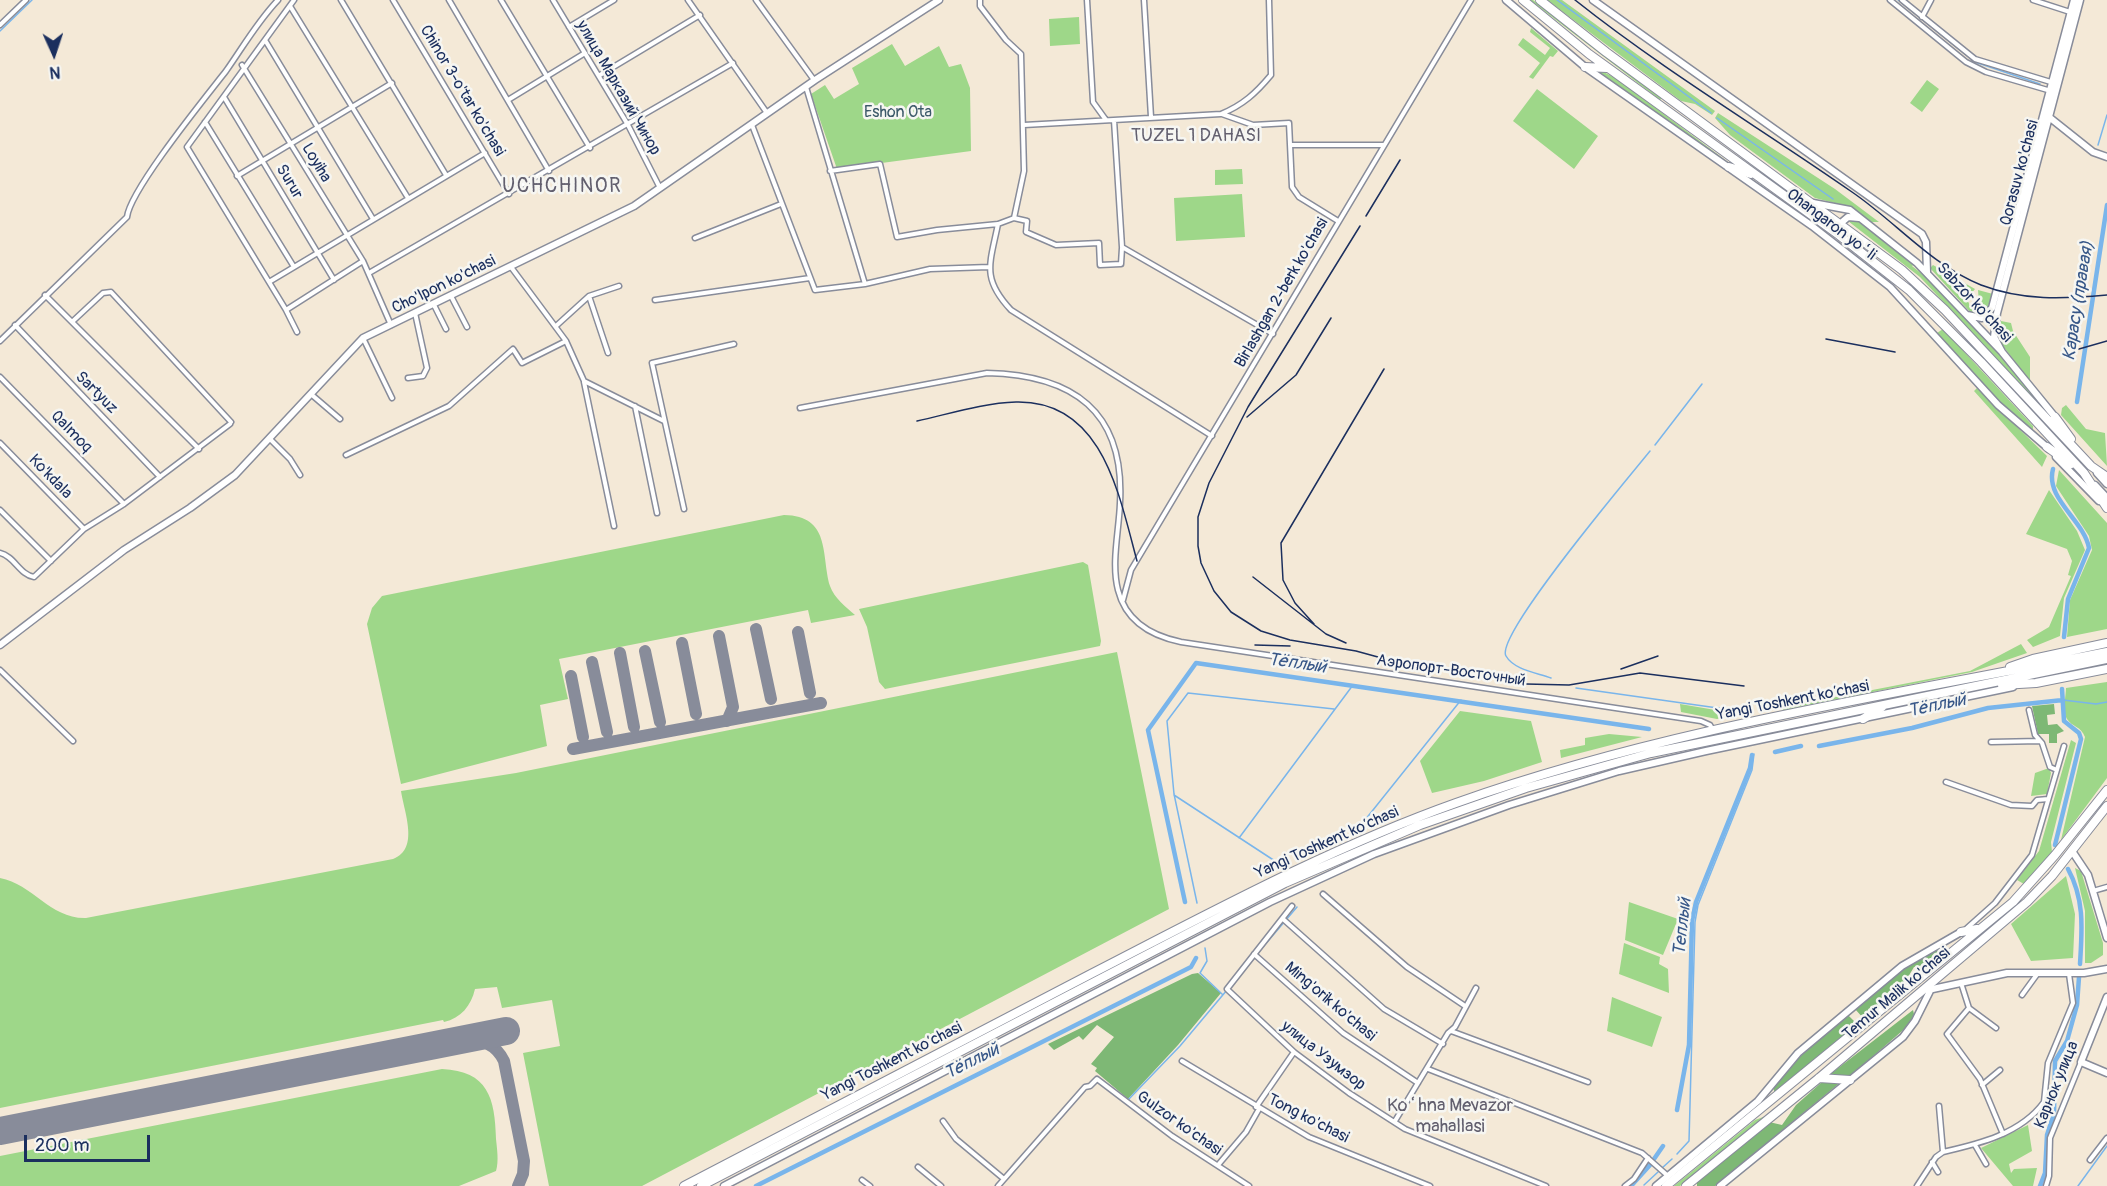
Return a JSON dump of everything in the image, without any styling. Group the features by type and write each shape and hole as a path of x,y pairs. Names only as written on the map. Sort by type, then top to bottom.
{"highway":[{"name":"Ohangaron yoʻli","path":"1523,0 1608,68 1895,278 1932,312 2084,474"},
{"name":"Ohangaron yoʻli","path":"1540,0 1902,270 1935,300 2091,466"},
{"path":"1585,67 1608,68"},
{"path":"1662,107 1667,102 1664,94"},
{"path":"1730,167 1759,177"},
{"path":"1839,235 1841,223"},
{"path":"2055,417 2091,466 2107,477"},
{"path":"2046,447 2084,474 2107,508"},
{"path":"2034,674 2106,646"},
{"path":"1969,683 2033,659 2106,646"},
{"path":"1969,683 2034,674 2107,659"},
{"path":"2034,674 2107,669"},
{"name":"Yangi Toshkent ko‘chasi","path":"684,1186 1236,899 1355,843 1418,817 1523,780 1608,755 1713,731 1969,683 2034,674"},
{"name":"Yangi Toshkent ko‘chasi","path":"701,1186 1285,883 1420,825 1526,788 1610,763 1718,738 1887,704 1969,683"},
{"path":"1863,719 1887,704"},
{"name":"Temur Malik ko'chasi","path":"1660,1185 1723,1140 2021,894 2107,790"},
{"name":"Temur Malik ko'chasi","path":"1686,1186 1928,989 2027,902 2106,811"},
{"path":"1962,932 1982,928"},
{"path":"1920,979 1928,989"},
{"path":"1819,1078 1850,1080"},
{"path":"1770,1101 1772,1108 1780,1110"}],"main road":[{"name":"Cho'lpon ko'chasi","path":"0,645 124,550 218,488 270,440 363,338 612,218 660,189 814,80 939,0"},
{"name":"Ohangaron yoʻli","path":"1506,0 1585,67 1812,226 1896,293 1998,405 2046,447 2107,508"},
{"path":"1593,0 1922,234 1926,242 1927,272"},
{"name":"Qorasuv ko'chasi","path":"1967,315 1983,318 1991,310 2053,92 2074,0"},
{"name":"Qorasuv ko'chasi","path":"2055,84 2080,0"},
{"name":"Qorasuv ko'chasi","path":"2002,352 1994,337 1997,313 2049,117 2053,92"},
{"path":"2049,117 2093,152 2107,155"},
{"name":"Sabzor ko'chasi","path":"1813,203 1842,207 1863,219 1927,272 2002,352 2055,417"},
{"path":"1841,223 1848,217 1863,219"},
{"path":"2091,466 2107,484"},
{"path":"2084,474 2107,498"},
{"path":"724,1186 1269,902 1374,854 1509,805 1591,779 1696,753 1863,719 2034,674"},
{"path":"2070,854 2080,859 2093,891 2107,938"},
{"path":"1660,1185 1758,1101 1798,1053 1902,966 1962,932"},
{"path":"1720,1186 1906,1034 1928,989 2007,973 2084,973 2107,969"},
{"name":"Карнок улица","path":"2081,1062 2107,997"},
{"path":"2081,1062 2107,1073"},
{"path":"1712,1140 1723,1140"}],"street":[{"path":"0,25 26,0"},
{"path":"0,340 127,217 129,206 160,160 239,52 260,19 278,0"},
{"path":"294,0 243,67 187,147 297,332"},
{"path":"340,0 392,82 446,175"},
{"name":"Chinor 3-o'tar ko'chasi","path":"393,0 509,194"},
{"path":"449,0 549,171"},
{"path":"501,0 590,148"},
{"name":"улица Марказий Чинор","path":"553,0 600,75 660,189"},
{"path":"569,27 614,0"},
{"path":"688,0 767,113"},
{"path":"756,0 814,80"},
{"path":"980,0 980,6 1006,40 1022,54 1024,171 1014,218"},
{"path":"1087,0 1093,102 1106,120"},
{"path":"1144,0 1151,117"},
{"path":"1221,114 1249,99 1271,75 1269,0"},
{"name":"Birlashgan 2-berk ko'chasi","path":"1123,602 1131,570 1318,261 1338,221 1471,0"},
{"path":"1891,0 1975,59 2055,84"},
{"path":"1902,0 1922,17 1955,55 1975,67 2053,92"},
{"path":"1922,17 1931,0"},
{"path":"2033,0 2071,12"},
{"path":"290,6 408,198"},
{"path":"600,75 700,15"},
{"path":"265,39 373,219"},
{"path":"508,100 585,53"},
{"path":"369,273 590,148 733,63"},
{"name":"Loyiha","path":"243,67 345,236 363,261 392,325"},
{"path":"237,176 392,82"},
{"path":"806,86 865,284"},
{"name":"Surur","path":"224,97 334,280"},
{"path":"1024,125 1221,114 1253,124 1289,123 1292,187 1295,192 1338,221"},
{"path":"830,171 880,164 897,237 937,230 998,224 1014,218 1027,221 1026,232 1050,243 1099,243 1100,265 1121,264 1122,247 1114,120"},
{"path":"204,122 294,267"},
{"path":"753,125 781,204 810,278 818,292 930,269 989,267"},
{"path":"1291,145 1384,145"},
{"path":"269,282 485,153"},
{"path":"694,238 781,204"},
{"path":"998,224 989,267 992,287 1011,310 1212,436"},
{"path":"1122,247 1273,334"},
{"path":"286,310 363,261"},
{"path":"511,267 566,341 584,381 614,526"},
{"path":"655,300 810,278"},
{"path":"556,326 589,296 619,286"},
{"path":"0,553 7,554 31,577 84,529 124,504 231,423 111,291 103,293 73,321"},
{"path":"45,295 199,449"},
{"path":"451,296 467,327"},
{"path":"589,296 608,353"},
{"path":"434,305 446,329"},
{"path":"408,378 423,375 427,368 415,314"},
{"name":"Sartyuz","path":"15,325 160,477"},
{"path":"363,338 392,398"},
{"path":"346,455 449,406 513,349 522,363 566,341"},
{"path":"684,509 652,363 734,344"},
{"path":"800,408 987,373 1011,374 1066,388 1087,403 1102,421 1114,446 1120,478 1115,564 1118,591 1123,602"},
{"name":"Qalmoq","path":"0,377 124,504"},
{"path":"584,381 664,421"},
{"path":"312,395 340,419"},
{"path":"635,406 657,513"},
{"path":"270,440 290,459 300,475"},
{"name":"Ko'kdala","path":"0,442 84,529"},
{"path":"0,510 51,561"},
{"name":"Аэропорт-Восточный","path":"1123,602 1134,621 1145,630 1162,638 1672,716 1704,722 1713,731"},
{"path":"0,670 73,741"},
{"path":"2029,710 2035,735 2041,741 2050,767 2057,770"},
{"path":"1991,742 2041,741"},
{"path":"1962,932 1987,910 2030,858 2064,746"},
{"path":"1946,782 2011,805 2032,806 2037,800 2048,799"},
{"path":"2093,891 2107,887"},
{"path":"1323,894 1407,967 1465,1006"},
{"path":"1256,956 1284,921 1292,906"},
{"path":"1284,921 1384,1009 1443,1044"},
{"name":"улица Узумзор","path":"1256,956 1228,990 1294,1052 1349,1093 1405,1129 1546,1186"},
{"name":"Ming'orik ko'chasi","path":"1256,956 1343,1033 1418,1083"},
{"path":"2022,995 2038,972"},
{"path":"1918,1186 1932,1162 1942,1152 1975,1145 2003,1134 2026,1120 2044,1102 2048,1063 2073,1003 2072,973"},
{"path":"1961,982 1969,1008 1996,1028"},
{"path":"1395,1121 1476,988"},
{"path":"1969,1008 1947,1034 1968,1060 1982,1085 2003,1134"},
{"path":"1451,1030 1588,1082"},
{"path":"1218,1166 1246,1132 1258,1108 1294,1052"},
{"name":"Tong ko'chasi","path":"1182,1061 1309,1137 1430,1186"},
{"name":"Карнок улица","path":"2046,1186 2049,1176 2049,1138 2081,1062"},
{"path":"1428,1069 1637,1150 1668,1176"},
{"path":"1982,1085 2000,1070"},
{"name":"Gulzor ko'chasi","path":"1004,1179 1085,1087 1090,1086 1097,1078 1172,1136 1249,1186"},
{"path":"1939,1106 1942,1152"},
{"path":"943,1121 956,1139 1004,1179 998,1186"},
{"path":"2090,1160 2107,1138"},
{"path":"1975,1145 1986,1164"},
{"path":"1625,1186 1634,1179 1648,1158"},
{"path":"1932,1162 1938,1172"},
{"path":"918,1167 941,1186"},
{"path":"862,1180 870,1186"}],"green space":[{"path":"1530,0 1533,0 1662,98 1660,100"},
{"path":"1547,0 1562,0 1715,111 1712,115 1695,104 1681,101"},
{"path":"1079,17 1080,44 1050,46 1049,19"},
{"path":"1531,28 1558,51 1553,57 1550,56 1533,79 1529,77 1540,63 1518,45 1523,38 1545,55 1550,48 1530,32"},
{"name":"Eshon Ota","path":"892,44 905,66 939,46 949,67 961,64 970,88 971,151 837,169 811,94 825,85 834,99 859,84 852,68"},
{"path":"1596,71 1602,71 1617,79 1732,165"},
{"path":"1927,80 1939,89 1922,112 1910,103"},
{"path":"1537,89 1598,136 1574,169 1513,121"},
{"path":"1718,113 1835,189 1879,222 1871,222 1850,207 1815,198 1730,135 1715,118"},
{"path":"1242,169 1243,184 1215,185 1215,170"},
{"path":"1242,194 1245,237 1176,241 1174,198"},
{"path":"1859,220 1889,246 1892,244 1915,263 1912,266 1968,317 2049,415 1920,277 1848,221"},
{"path":"1933,265 1975,289 1967,299 1970,306 1979,303 1978,290 1993,294 1986,311 1979,315 1971,313 1930,268"},
{"path":"2001,321 2011,323 2013,331 2030,357 2030,381 1999,341"},
{"path":"1943,329 2033,426 2033,430 1999,403 1937,333"},
{"path":"1977,388 2047,456 2042,467 1974,391"},
{"path":"2066,405 2086,429 2105,433 2107,466 2061,415 2062,408"},
{"path":"2059,470 2107,523 2107,629 2067,637 2070,600 2092,550 2089,536 2056,486"},
{"path":"2049,490 2077,531 2085,550 2064,598 2060,636 2033,647 2027,640 2049,627 2071,576 2068,575 2072,561 2067,549 2026,534"},
{"path":"784,515 799,517 810,522 817,529 824,550 830,586 834,594 855,615 811,623 808,610 559,659 568,699 540,705 547,746 401,784 367,624 372,608 382,596"},
{"path":"1083,562 1088,565 1100,646 885,689 879,682 867,627 859,609"},
{"path":"2021,644 2027,653 1972,672 1783,710 1785,707 1970,671"},
{"path":"1117,652 1169,909 642,1186 549,1186 523,1053 560,1046 552,1000 502,1008 497,987 475,989 471,1001 464,1010 455,1018 444,1022 443,1020 0,1108 0,878 12,881 62,913 86,918 393,859 401,854 408,839 407,819 401,791 516,773"},
{"path":"2107,682 2107,778 2061,840 2085,737 2069,722 2066,716 2064,708 2066,688"},
{"path":"1680,704 1745,715 1717,719 1681,712"},
{"path":"2054,704 2055,714 2047,715 2048,725 2057,724 2064,731 2057,734 2057,743 2049,743 2049,734 2038,734 2032,706"},
{"path":"1460,711 1531,721 1542,762 1484,781 1432,793 1420,761"},
{"path":"1609,734 1642,737 1561,758 1560,750 1585,745 1585,738"},
{"path":"2071,740 2076,743 2051,842 2052,852 2024,884 2017,880 2039,851"},
{"path":"2049,768 2051,773 2047,794 2031,796 2035,773"},
{"path":"2075,868 2081,871 2103,943 2103,955 2091,963 2085,963 2085,911"},
{"path":"2066,876 2075,914 2073,958 2031,961 2011,924"},
{"path":"1629,902 1678,919 1663,955 1625,940"},
{"path":"1624,943 1660,957 1659,964 1668,969 1669,993 1619,974"},
{"path":"1946,945 1944,954 1927,967 1914,967 1902,987 1864,1019 1855,1009 1906,967"},
{"path":"1198,973 1221,993 1178,1045 1128,1099 1095,1071 1097,1068 1091,1064 1114,1037 1097,1025 1083,1040 1079,1036 1054,1050 1048,1044 1192,974"},
{"path":"1612,997 1662,1017 1652,1047 1607,1031"},
{"path":"1913,1010 1914,1014 1909,1025 1848,1078 1828,1076"},
{"path":"1848,1015 1855,1022 1855,1027 1775,1093 1773,1088 1795,1061"},
{"path":"442,1069 470,1075 479,1081 491,1099 494,1111 498,1155 496,1171 459,1186 0,1186 0,1156"},
{"path":"1842,1081 1715,1186 1697,1186 1697,1181 1769,1122 1782,1125 1796,1105 1822,1082"},
{"path":"1766,1116 1680,1186 1674,1186 1755,1120"},
{"path":"2028,1125 2032,1151 2009,1164 2011,1173 2014,1169 2037,1168 2033,1186 2013,1186 1981,1148"}],"waterway":[{"path":"0,31 32,0"},
{"path":"1557,0 1711,113"},
{"path":"1898,0 1975,62 2040,84"},
{"path":"2098,145 2107,115"},
{"path":"1717,118 1833,199"},
{"name":"Карасу (правая)","path":"2077,402 2107,205"},
{"path":"1655,445 1702,384"},
{"path":"1551,678 1520,668 1510,661 1506,656 1508,642 1521,619 1566,555 1650,451"},
{"name":"Карасу (правая)","path":"2053,469 2052,480 2055,490 2086,538 2089,548 2068,599 2064,637"},
{"name":"Тёплый","path":"1185,902 1148,730 1196,663 1649,729"},
{"path":"1239,838 1353,685"},
{"path":"1576,688 1746,712"},
{"name":"Карасу (правая)","path":"2055,845 2081,739 2079,733 2064,721 2062,689"},
{"path":"1197,903 1174,794 1167,721 1188,693 1334,709"},
{"path":"1365,820 1461,700"},
{"path":"2063,700 2096,704 2107,702"},
{"name":"Тёплый","path":"1819,746 1912,728 1988,708 2063,700"},
{"name":"Тёплый","path":"1775,752 1801,746"},
{"name":"Теплый","path":"1677,1154 1689,1141 1695,922 1698,905 1752,770 1754,754"},
{"name":"Теплый","path":"1677,1110 1689,1045 1692,921 1696,902 1750,768 1752,755"},
{"path":"1174,795 1278,863"},
{"name":"Карасу (правая)","path":"2068,869 2080,904 2082,927 2080,964"},
{"path":"1251,961 1297,907"},
{"path":"1205,948 1207,961 1200,973 1222,994"},
{"name":"Тёплый","path":"756,1186 1191,967 1196,958"},
{"name":"Карасу (правая)","path":"2040,1186 2045,1173 2047,1135 2054,1114 2055,1061 2067,1041 2077,1005 2079,977"},
{"path":"1128,1100 1180,1046 1227,990"},
{"name":"Теплый","path":"1654,1159 1663,1146"},
{"path":"2078,1186 2107,1146"},
{"path":"1662,1168 1672,1159"},
{"name":"Теплый","path":"1631,1186 1650,1165"},
{"path":"1644,1185 1658,1172"}],"taxiway":[{"path":"756,629 771,699"},
{"path":"798,632 810,693"},
{"path":"719,636 733,707 727,721"},
{"path":"682,643 696,714"},
{"path":"645,651 660,722"},
{"path":"620,653 634,727"},
{"path":"592,662 607,732"},
{"path":"571,676 583,737"},
{"path":"573,749 821,703"},
{"path":"463,1039 487,1044 497,1050 504,1061 524,1161 523,1174 518,1186"}],"runway":[{"path":"0,1131 506,1031"}],"railway":[{"path":"1575,0 1677,75 1852,192 1930,255 1963,276 1981,285 2012,294 2043,298 2107,295"},
{"path":"1366,216 1400,160"},
{"path":"1360,226 1248,407 1209,483 1198,517 1198,546 1201,563 1214,591 1231,612 1261,631 1290,640 1356,651 1418,668"},
{"path":"1247,417 1296,375 1331,318"},
{"path":"1826,339 1895,352"},
{"path":"2079,349 2107,341"},
{"path":"1314,624 1295,603 1283,580 1281,543 1384,369"},
{"path":"917,421 979,407 1016,402 1045,406 1069,417 1088,434 1114,481 1137,561"},
{"path":"1253,577 1326,634 1346,643"},
{"path":"1255,645 1290,646"},
{"path":"1621,669 1658,656"},
{"path":"1412,662 1462,674"},
{"path":"1526,684 1569,685 1640,673 1744,686"}],"district":[{"name":"TUZEL 1 DAHASI","path":"1196,136"},
{"name":"UCHCHINOR","path":"562,187"},
{"name":"Koʻhna Mevazor mahallasi","path":"1450,1116"}]}
